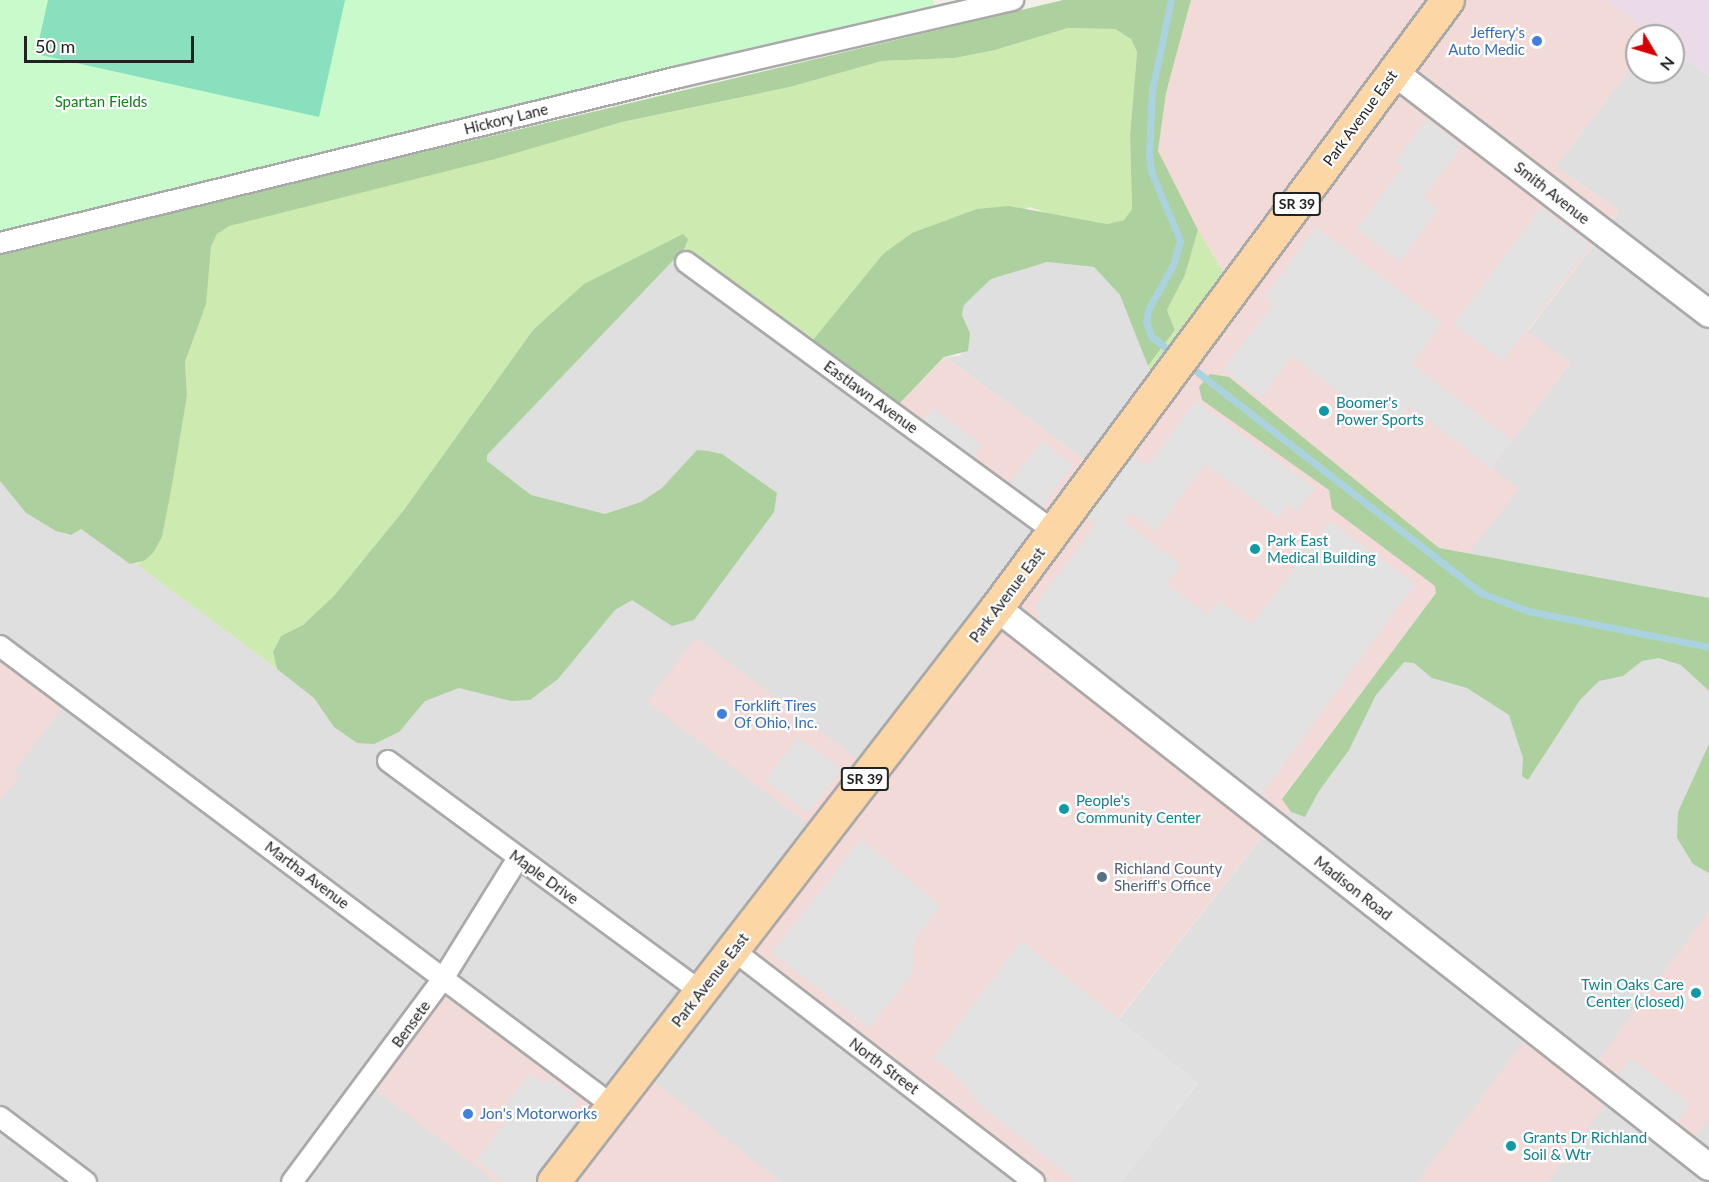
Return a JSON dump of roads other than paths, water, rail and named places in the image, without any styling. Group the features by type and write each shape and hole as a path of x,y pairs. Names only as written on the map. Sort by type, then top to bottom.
{"main road":[{"name":"Park Avenue East","path":"554,1182 1055,532 1448,0"}],"street":[{"name":"Hickory Lane","path":"0,243 667,80 1013,0"},
{"name":"Smith Avenue","path":"1394,72 1709,314"},
{"name":"Eastlawn Avenue","path":"686,262 1055,532"},
{"name":"Madison Road","path":"997,608 1709,1167"},
{"name":"Martha Avenue","path":"0,646 613,1106"},
{"name":"Maple Drive","path":"388,761 701,992"},
{"name":"Bensete","path":"292,1182 444,977 518,858"},
{"name":"North Street","path":"733,950 1034,1182"},
{"path":"0,1117 86,1182"}],"waterway":[{"path":"1171,0 1152,90 1149,156 1152,174 1180,240 1174,263 1148,310 1146,321 1151,336 1176,356"},
{"path":"1187,364 1481,593 1528,611 1709,647"}],"place":[{"name":"Jeffery's Auto Medic","path":"1537,41"},
{"name":"Boomer's Power Sports","path":"1324,411"},
{"name":"Park East Medical Building","path":"1255,549"},
{"name":"Forklift Tires Of Ohio, Inc.","path":"722,714"},
{"name":"People's Community Center","path":"1064,809"},
{"name":"Richland County Sheriff's Office","path":"1102,877"},
{"name":"Twin Oaks Care Center (closed)","path":"1696,993"},
{"name":"Jon's Motorworks","path":"468,1114"},
{"name":"Grants Dr Richland Soil & Wtr","path":"1511,1146"}],"park label":[{"name":"Spartan Fields","path":"101,102"}]}
